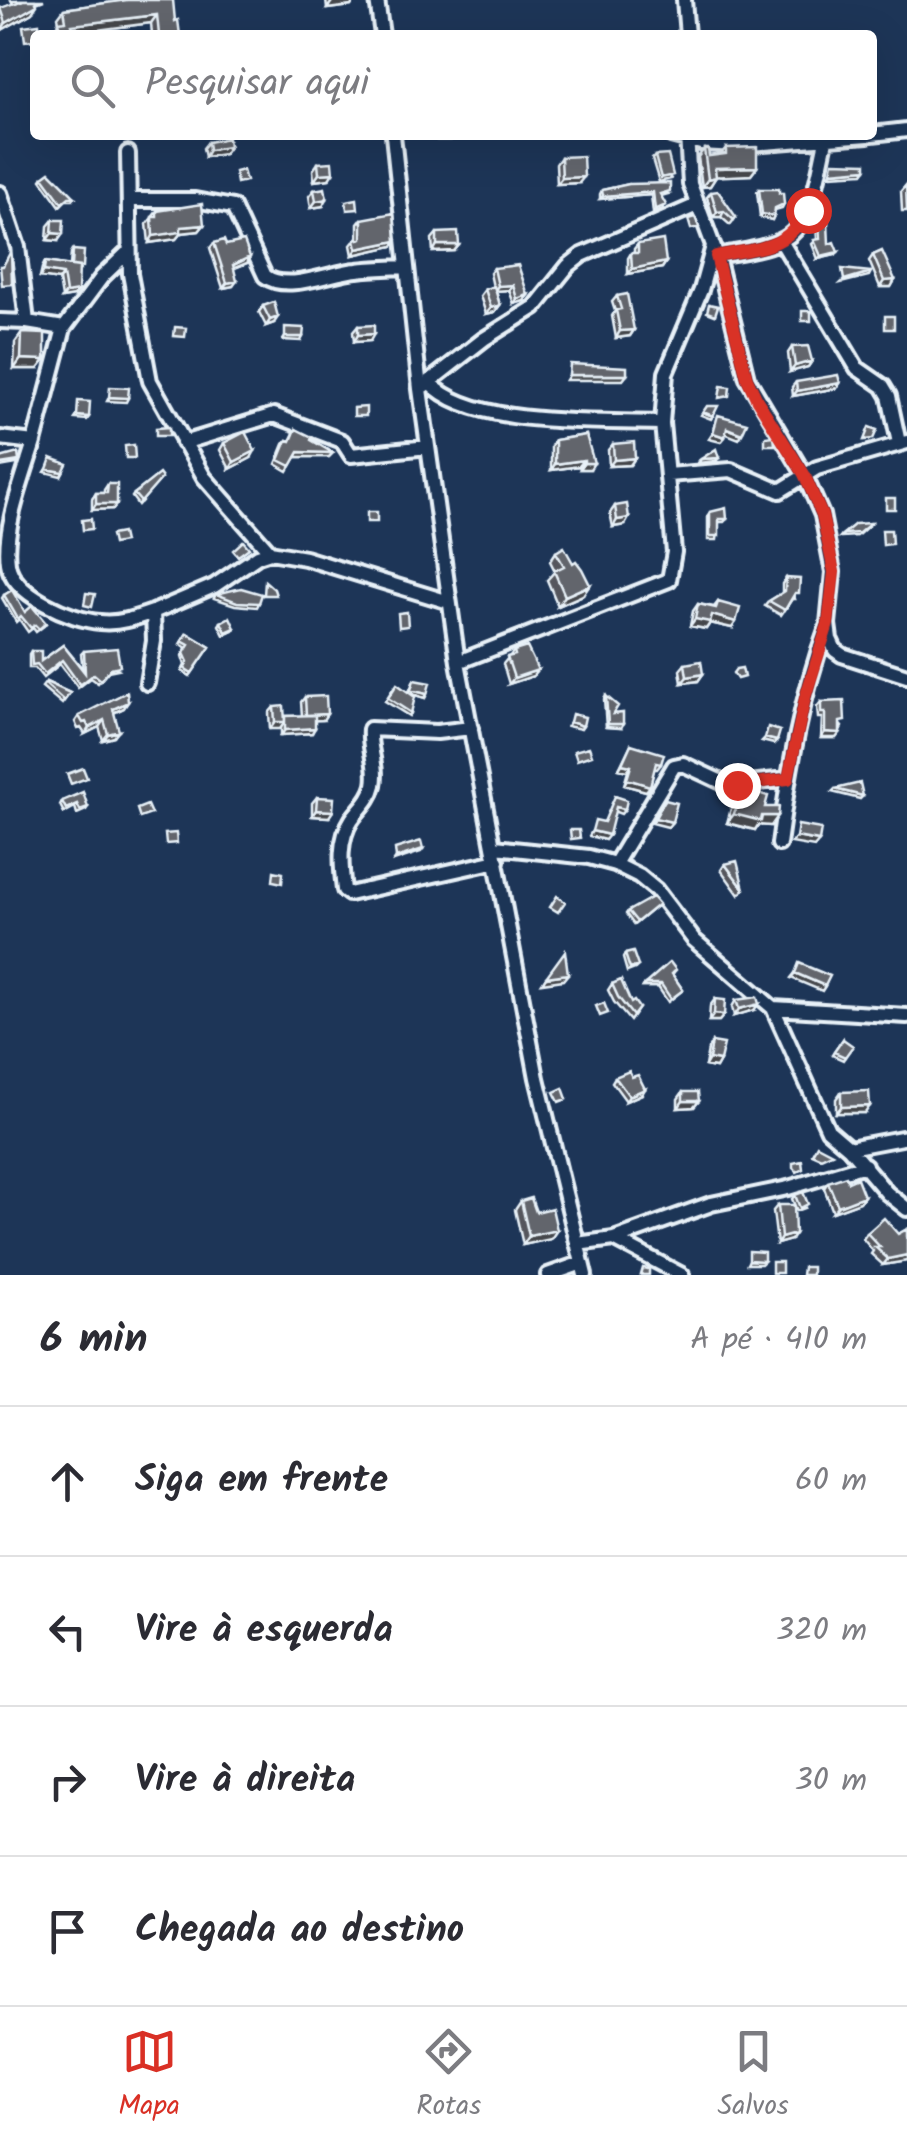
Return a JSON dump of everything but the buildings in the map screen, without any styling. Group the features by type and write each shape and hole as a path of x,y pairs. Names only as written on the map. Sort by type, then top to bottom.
{"street":[{"path":"377,0 381,30"},
{"path":"684,0 686,30"},
{"path":"877,134 907,130"},
{"path":"393,140 405,267 424,386 428,447 458,662 536,1078 584,1269 548,1275"},
{"path":"687,140 690,184 715,251 747,378 804,474 822,515 834,572 828,624 810,678 788,779 779,844"},
{"path":"694,140 737,145 833,140"},
{"path":"715,251 781,241 797,229 808,210 826,141"},
{"path":"128,153 128,252 150,381 183,442 218,494 270,552"},
{"path":"0,193 18,247 27,322"},
{"path":"129,200 195,200 232,207 264,276 274,282 405,267"},
{"path":"424,386 543,300 582,254 697,206"},
{"path":"668,474 731,470 780,491 804,474 903,443 890,396 883,386 857,368 781,241"},
{"path":"458,662 669,580 674,552 662,424 666,373 715,251"},
{"path":"128,252 102,277 64,328 14,511 7,560 10,572 30,594 73,617 121,622 214,586 270,552 306,558 449,602"},
{"path":"0,321 64,328"},
{"path":"424,386 448,399 494,414 662,424"},
{"path":"183,442 274,415 342,441 352,454 428,447"},
{"path":"0,438 34,442"},
{"path":"146,683 154,641 153,612"},
{"path":"828,624 835,650 842,655 907,676"},
{"path":"472,728 437,732 370,729 374,782 370,796 345,835 340,866 344,890 349,894 496,854 589,858 616,864 656,890 694,940 773,1008 828,1130 907,1209"},
{"path":"616,864 674,766 683,764 728,785 788,779"},
{"path":"773,1008 907,1016"},
{"path":"849,1148 907,1138"},
{"path":"577,1244 614,1239 700,1207 807,1183 865,1165"},
{"path":"614,1239 682,1275"}],"route":[{"path":"737,785 788,779 805,698 828,624 834,572 822,515 804,474 747,378 716,256 781,241 797,229 808,210"}]}
